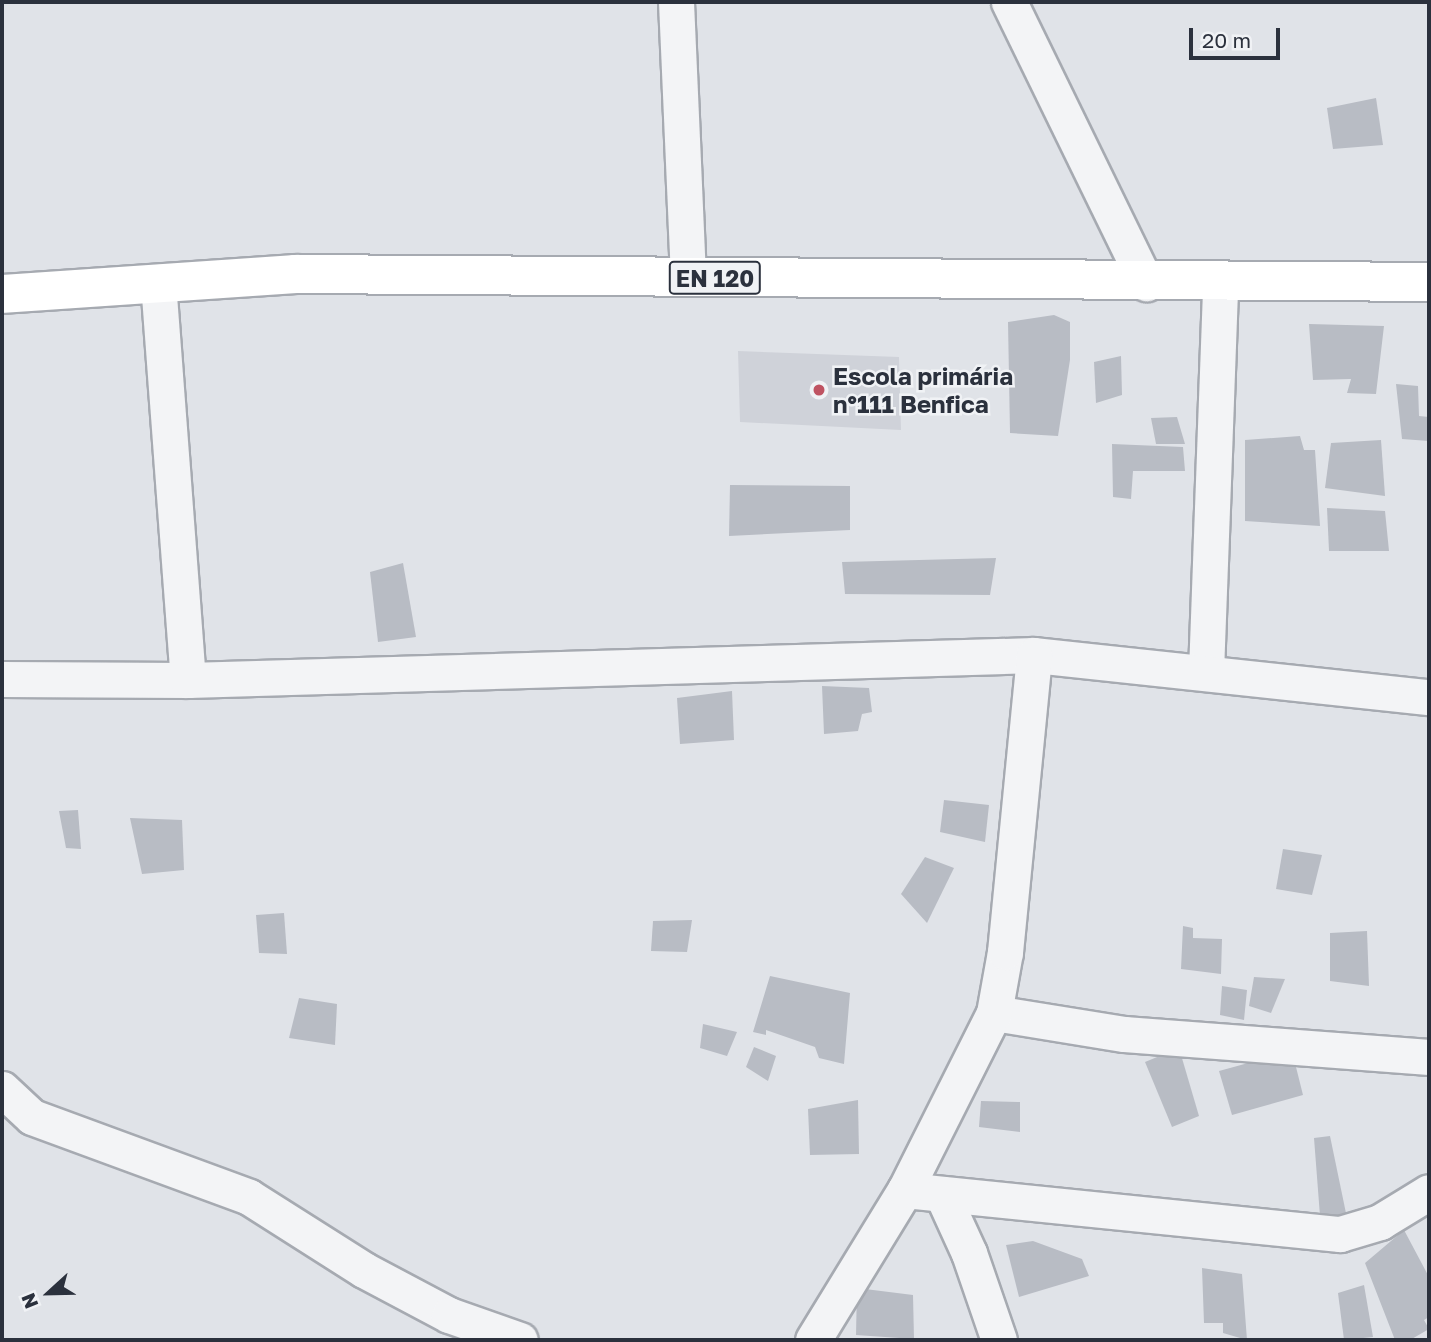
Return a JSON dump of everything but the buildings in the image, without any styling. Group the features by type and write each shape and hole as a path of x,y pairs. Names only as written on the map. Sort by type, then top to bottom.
{"main road":[{"name":"EN 120","path":"2,294 295,274 688,278 1079,277 1146,283 1429,282"}],"street":[{"path":"676,2 688,278"},
{"path":"1009,2 1146,283"},
{"path":"1206,672 1220,281"},
{"path":"158,282 188,680"},
{"path":"813,1340 905,1190 993,1013 1005,952 1034,655"},
{"path":"2,678 188,680 1034,655 1429,697"},
{"path":"993,1013 1124,1034 1429,1057"},
{"path":"2,1089 32,1117 249,1197 364,1270 449,1315 520,1340"},
{"path":"905,1190 1340,1234 1380,1222 1429,1192"},
{"path":"942,1194 970,1253 999,1340"}],"shaded area":[{"name":"Escola primária n°111 Benfica","path":"738,351 899,357 901,430 740,422"}],"place":[{"name":"Escola primária n°111 Benfica","path":"819,390"}]}
